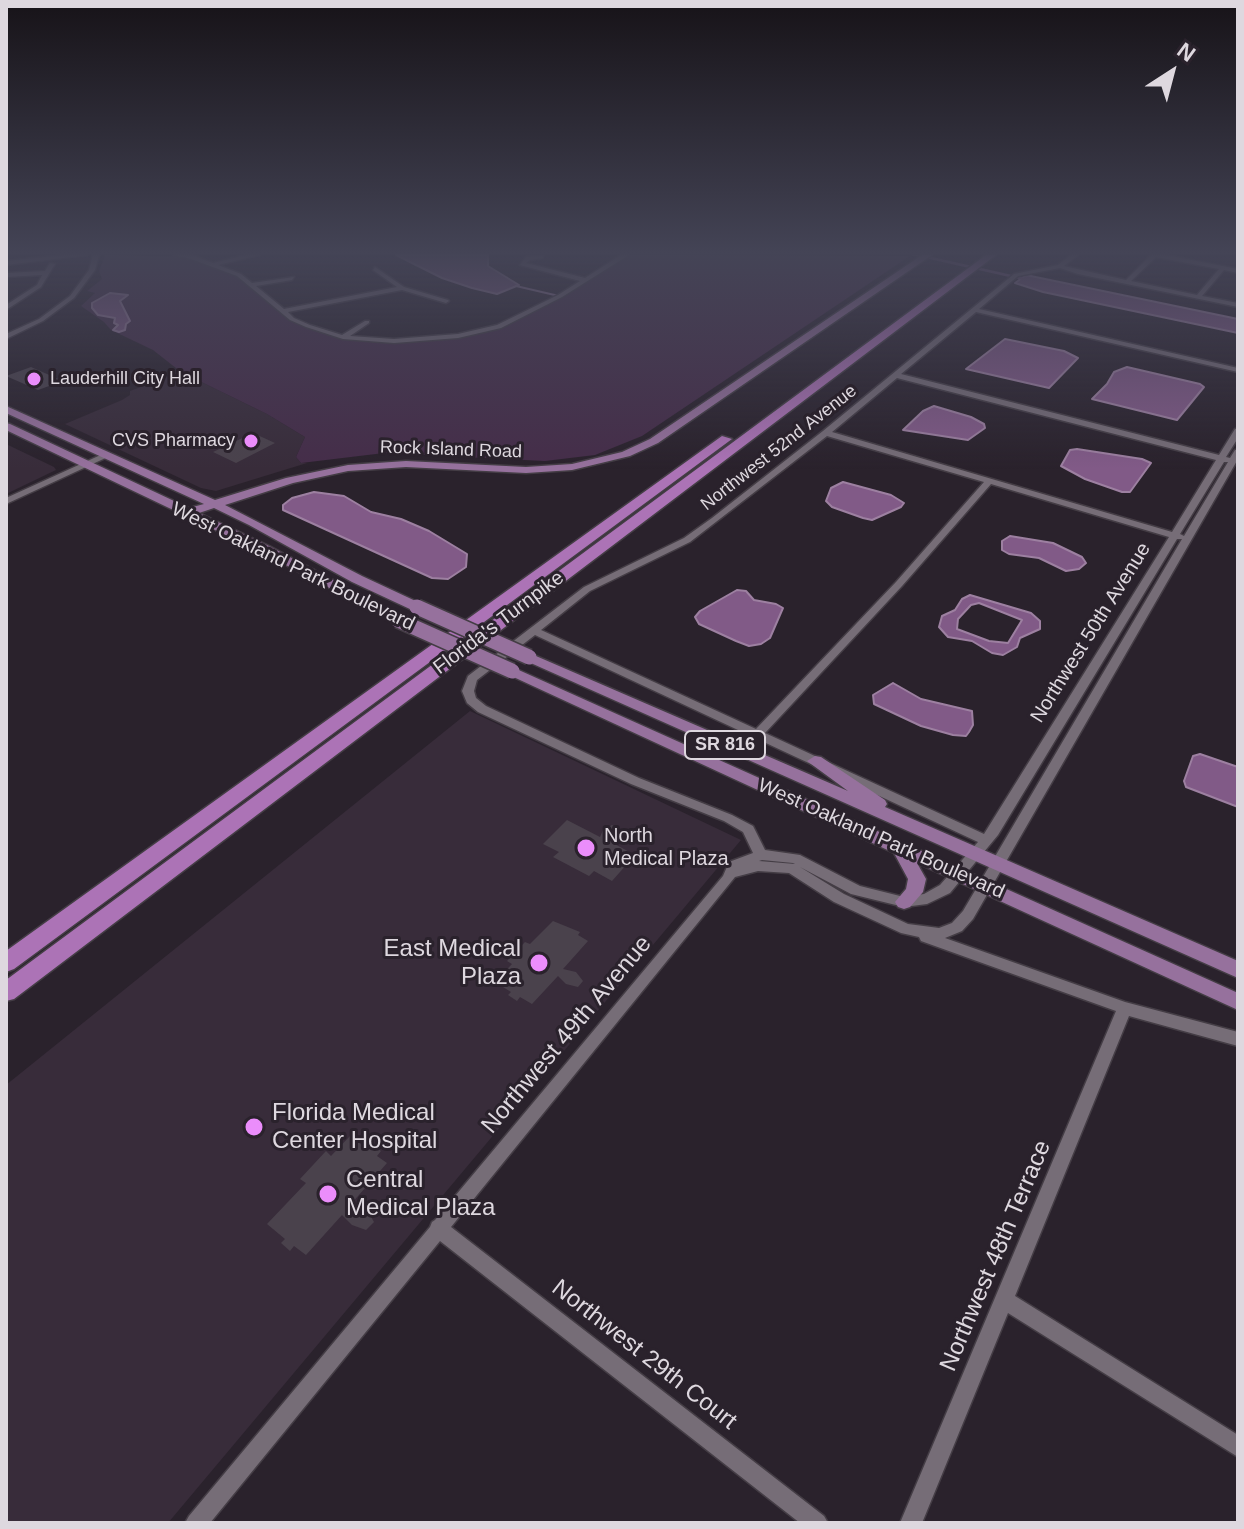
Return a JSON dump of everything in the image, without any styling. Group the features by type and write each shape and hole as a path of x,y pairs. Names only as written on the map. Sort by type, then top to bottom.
{"highway":[{"name":"Florida's Turnpike","path":"6,963 885,326"},
{"name":"Florida's Turnpike","path":"6,992 888,326"}],"main road":[{"name":"Rock Island Road","path":"187,513 297,471 347,461 406,457 490,463 546,462 617,449 644,437 814,326"},
{"name":"Rock Island Road","path":"213,503 318,473 377,465 526,470 572,467 626,454 654,441 820,326"},
{"name":"West Oakland Park Boulevard","path":"6,409 253,522 357,579 676,725 921,830 980,847 997,863 1238,970"},
{"name":"West Oakland Park Boulevard","path":"6,426 265,549 398,620 1238,1002"},
{"path":"253,522 247,507 272,486"},
{"path":"815,761 921,830"},
{"path":"900,848 917,879 914,892 904,902"}],"street":[{"path":"309,326 343,337 394,341 430,339 500,326"},
{"path":"343,337 360,326"},
{"name":"Northwest 52nd Avenue","path":"761,855 748,829 728,818 635,781 482,709 471,700 468,691 472,678 587,589 687,540 826,433 956,326"},
{"path":"1047,326 1238,370"},
{"path":"896,375 1221,458 1235,457"},
{"name":"Northwest 50th Avenue","path":"980,847 1238,431"},
{"path":"826,433 1186,539"},
{"path":"6,501 108,455"},
{"name":"Northwest 50th Avenue","path":"997,863 1235,457"},
{"path":"757,734 899,584 990,480"},
{"path":"1150,575 1163,579"},
{"path":"1124,618 1138,622"},
{"path":"533,630 815,761 980,847 945,889 927,899 904,902 856,890 795,858 761,855"},
{"path":"1097,662 1113,667"},
{"path":"1068,709 1084,715"},
{"name":"Northwest 49th Avenue","path":"196,1523 730,874 741,862 761,855"},
{"path":"906,929 931,934 948,933 968,915 997,863"},
{"path":"730,874 758,866 792,868 860,909 906,929 1125,1008 1238,1039"},
{"name":"Northwest 48th Terrace","path":"911,1523 1125,1008"},
{"name":"Northwest 29th Court","path":"438,1228 817,1523"},
{"path":"1003,1299 1238,1447"}],"shaded area":[{"path":"108,326 313,326 343,337 394,341 458,336 494,326 805,326 642,436 595,455 545,461 384,453 301,463 296,457 305,437 267,414 181,372 153,350"},
{"path":"117,326 126,326 119,332 113,330"},
{"path":"1206,326 1238,326 1238,333"},
{"path":"1005,339 1064,351 1078,358 1049,388 966,369"},
{"path":"1127,367 1204,387 1177,420 1092,399 1114,372"},
{"path":"181,372 267,414 305,437 296,457 301,463 307,463 216,491 201,488 65,424 122,400 130,395 130,391"},
{"path":"934,406 971,417 984,424 985,428 968,440 903,430 923,411"},
{"path":"6,444 54,467 56,470 6,494"},
{"path":"1070,450 1151,463 1130,492 1122,492 1085,479 1061,466"},
{"path":"843,482 891,495 904,503 872,520 863,518 832,507 826,501 831,488"},
{"path":"314,492 344,496 371,512 401,519 429,531 467,554 466,567 448,579 432,578 283,510 283,505 292,498"},
{"path":"1010,536 1053,543 1082,557 1086,563 1079,569 1066,571 1039,558 1009,554 1002,550 1002,541"},
{"path":"737,590 746,591 754,600 783,608 770,638 761,644 749,646 736,641 699,624 695,617"},
{"path":"970,595 1031,613 1040,621 1040,629 1020,638 1017,647 1003,655 992,653 972,641 948,637 939,627 942,616 955,610 962,599","holes":["979,603 1022,620 1008,643 989,641 957,629 958,619 971,605"]},
{"path":"893,683 921,699 972,711 973,725 969,732 966,736 953,735 921,726 874,704 873,695"},
{"name":"Florida Medical Center Hospital","path":"470,711 741,840 168,1523 6,1523 6,1085"},
{"path":"1200,754 1238,767 1238,807 1186,787 1184,781 1193,756"}],"building":[{"name":"Lauderhill City Hall","path":"31,367 63,381 38,390 6,376"},
{"name":"CVS Pharmacy","path":"253,433 275,443 236,463 213,452"},
{"name":"North Medical Plaza","path":"567,820 600,837 603,830 612,825 618,828 611,842 635,855 612,881 594,871 589,876 553,857 559,852 543,844"},
{"name":"East Medical Plaza","path":"553,921 580,932 578,935 588,941 563,969 576,972 583,981 578,987 566,984 558,976 532,1004 520,997 517,1001 508,995 511,992 495,982 512,964 507,961 525,942 530,944"},
{"name":"Central Medical Plaza","path":"350,1136 367,1149 371,1144 381,1151 377,1156 387,1163 351,1204 366,1208 374,1222 366,1230 352,1225 342,1215 306,1255 294,1246 290,1251 281,1243 285,1239 267,1224 306,1183 300,1179 326,1151 331,1156"}],"place":[{"name":"Lauderhill City Hall","path":"34,379"},
{"name":"CVS Pharmacy","path":"251,441"},
{"name":"North Medical Plaza","path":"586,848"},
{"name":"East Medical Plaza","path":"539,963"},
{"name":"Florida Medical Center Hospital","path":"254,1127"},
{"name":"Central Medical Plaza","path":"328,1194"}]}
